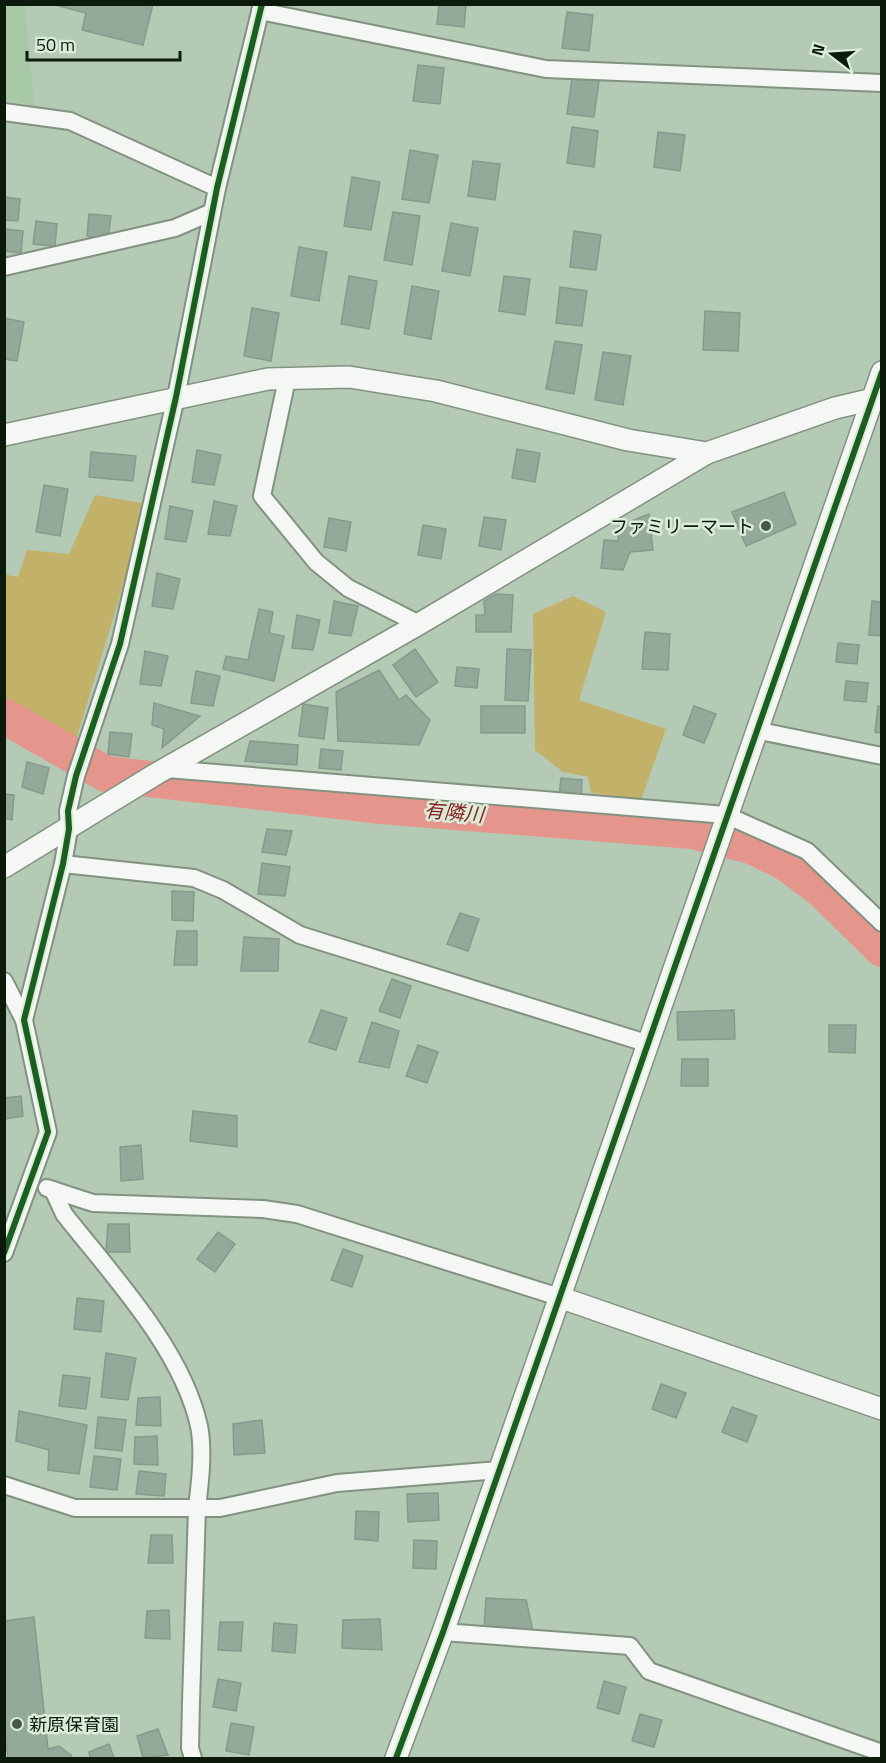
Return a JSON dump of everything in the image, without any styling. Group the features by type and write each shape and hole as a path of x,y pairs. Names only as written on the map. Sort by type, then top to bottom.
{"street":[{"path":"24,1020 63,864 69,829 68,811 76,776 120,644 176,397 217,188 261,8 546,69 882,83"},
{"path":"4,112 70,122 217,188"},
{"path":"4,267 175,228 212,212"},
{"path":"396,1758 443,1632 755,730 877,398 882,372"},
{"path":"4,435 268,379 350,377 436,391 628,440 707,453"},
{"path":"287,379 262,496 316,562 348,588 419,624"},
{"path":"4,867 162,771 419,624 707,453 835,408 877,398"},
{"path":"755,730 882,756"},
{"path":"162,771 724,819 807,851 882,923"},
{"path":"63,864 194,878 223,890 300,935 646,1043"},
{"path":"4,981 24,1020 48,1132 32,1183 4,1254"},
{"path":"32,1183 93,1203 263,1209 297,1214 559,1297 882,1409"},
{"path":"53,1190 64,1214 172,1356 199,1426 200,1481 196,1508 191,1758"},
{"path":"4,1485 75,1508 220,1508 337,1483 499,1470"},
{"path":"443,1632 630,1646 649,1671 882,1753"}],"shaded area":[{"path":"4,5 25,5 34,106 5,100"},
{"path":"95,495 148,504 75,743 5,706 4,574 18,577 27,550 69,554"},
{"path":"573,596 606,612 579,700 666,729 641,800 591,793 588,777 563,772 535,750 533,614"}],"building":[{"path":"52,4 153,4 143,45 82,30 86,13"},
{"path":"439,4 466,4 464,27 437,24"},
{"path":"567,12 593,15 589,51 562,48"},
{"path":"418,65 444,68 440,104 413,101"},
{"path":"572,78 599,81 594,117 567,114"},
{"path":"572,127 598,131 594,167 567,163"},
{"path":"658,132 685,135 680,171 654,167"},
{"path":"410,150 438,155 429,203 402,199"},
{"path":"473,161 500,164 495,200 468,196"},
{"path":"352,177 380,182 371,230 344,226"},
{"path":"4,197 20,199 18,221 4,220"},
{"path":"393,212 420,216 412,265 384,260"},
{"path":"89,214 111,216 108,239 87,236"},
{"path":"36,221 57,224 55,246 33,244"},
{"path":"451,223 478,228 470,276 442,271"},
{"path":"4,229 23,231 21,253 4,251"},
{"path":"574,231 601,235 596,270 570,267"},
{"path":"299,247 327,252 319,301 291,296"},
{"path":"349,276 377,281 369,329 341,324"},
{"path":"504,276 530,279 525,315 499,311"},
{"path":"412,286 439,291 431,339 404,334"},
{"path":"560,287 587,291 582,326 556,323"},
{"path":"252,308 279,313 271,361 244,356"},
{"path":"705,311 740,313 738,351 703,350"},
{"path":"4,318 24,322 17,361 4,359"},
{"path":"555,341 582,345 574,394 546,389"},
{"path":"603,352 631,356 623,405 595,400"},
{"path":"517,449 540,453 535,482 512,478"},
{"path":"197,450 221,455 214,485 192,482"},
{"path":"91,452 136,456 133,481 89,477"},
{"path":"44,485 68,489 60,536 36,532"},
{"path":"784,492 796,524 746,546 732,512"},
{"path":"214,501 237,506 230,536 208,534"},
{"path":"170,506 193,511 186,542 165,539"},
{"path":"649,514 653,550 630,552 623,570 601,568 604,540 618,541 619,526"},
{"path":"484,517 506,520 501,550 479,546"},
{"path":"329,518 351,522 346,551 324,547"},
{"path":"423,525 446,529 441,559 418,555"},
{"path":"157,573 180,579 173,609 152,606"},
{"path":"496,594 513,595 511,632 476,632 476,615 485,615 484,601"},
{"path":"334,601 358,606 351,636 329,633"},
{"path":"872,601 882,602 882,636 869,635"},
{"path":"259,609 273,612 269,633 284,636 274,681 223,669 226,656 248,660"},
{"path":"297,615 320,620 313,650 292,648"},
{"path":"645,632 670,634 668,670 642,669"},
{"path":"838,643 859,645 857,664 836,662"},
{"path":"415,649 438,682 416,697 393,665"},
{"path":"507,649 531,650 528,701 505,700"},
{"path":"145,651 168,656 161,686 140,684"},
{"path":"457,667 479,669 477,688 455,686"},
{"path":"379,670 399,700 406,695 430,720 419,745 338,741 336,692"},
{"path":"196,671 220,676 213,706 191,703"},
{"path":"846,681 868,683 866,702 844,700"},
{"path":"154,703 200,716 162,748 164,729 152,725"},
{"path":"303,704 328,708 324,739 299,736"},
{"path":"481,706 525,706 525,733 481,733"},
{"path":"694,706 716,714 704,743 683,735"},
{"path":"878,706 882,707 882,733 875,732"},
{"path":"110,732 132,734 129,757 108,754"},
{"path":"250,741 298,745 297,765 245,761"},
{"path":"321,749 343,751 341,770 319,768"},
{"path":"27,762 49,768 43,794 22,787"},
{"path":"561,778 582,780 581,799 559,797"},
{"path":"4,794 14,795 12,820 4,818"},
{"path":"267,829 292,831 286,855 262,852"},
{"path":"262,863 290,867 285,896 258,894"},
{"path":"172,891 194,892 193,921 172,920"},
{"path":"460,913 479,919 468,951 447,944"},
{"path":"177,931 197,931 197,965 174,965"},
{"path":"244,937 279,939 278,971 241,971"},
{"path":"392,979 411,986 400,1018 379,1011"},
{"path":"321,1010 347,1018 336,1050 309,1042"},
{"path":"734,1010 735,1039 678,1040 677,1012"},
{"path":"372,1022 399,1031 389,1068 359,1062"},
{"path":"829,1025 856,1025 855,1053 829,1052"},
{"path":"418,1045 438,1052 427,1083 406,1076"},
{"path":"682,1059 708,1059 708,1086 681,1086"},
{"path":"21,1096 23,1116 4,1119 4,1098"},
{"path":"193,1111 237,1116 237,1147 190,1141"},
{"path":"141,1145 143,1179 121,1181 120,1147"},
{"path":"108,1224 129,1224 130,1252 106,1252"},
{"path":"218,1232 235,1244 215,1272 197,1259"},
{"path":"343,1249 363,1256 352,1287 331,1280"},
{"path":"77,1298 104,1301 101,1332 74,1329"},
{"path":"106,1353 136,1358 128,1400 101,1397"},
{"path":"63,1375 90,1378 86,1409 59,1406"},
{"path":"661,1384 686,1393 676,1418 652,1409"},
{"path":"160,1397 161,1426 136,1425 138,1398"},
{"path":"732,1407 757,1416 747,1442 722,1432"},
{"path":"19,1411 87,1425 79,1474 48,1470 49,1450 16,1441"},
{"path":"98,1417 126,1420 122,1451 95,1448"},
{"path":"262,1420 265,1453 234,1455 233,1424"},
{"path":"157,1436 158,1465 134,1464 135,1437"},
{"path":"94,1456 121,1459 117,1490 90,1487"},
{"path":"139,1471 166,1474 164,1496 136,1494"},
{"path":"438,1493 439,1520 408,1522 407,1494"},
{"path":"356,1511 379,1512 378,1541 355,1539"},
{"path":"151,1535 172,1535 173,1563 148,1563"},
{"path":"414,1540 437,1541 436,1569 413,1568"},
{"path":"486,1598 526,1600 533,1631 484,1628"},
{"path":"169,1610 170,1639 145,1638 147,1611"},
{"path":"34,1617 48,1749 59,1746 71,1755 71,1758 8,1758 4,1729 4,1621"},
{"path":"380,1619 382,1650 342,1648 343,1620"},
{"path":"220,1622 243,1622 241,1651 218,1650"},
{"path":"274,1623 297,1625 295,1653 272,1651"},
{"path":"218,1679 241,1683 236,1711 213,1707"},
{"path":"604,1681 626,1687 619,1714 597,1708"},
{"path":"640,1714 662,1720 654,1747 632,1741"},
{"path":"231,1723 254,1727 249,1755 226,1751"},
{"path":"158,1729 168,1755 143,1758 137,1736"},
{"path":"109,1744 114,1758 90,1758 89,1752"}],"waterway":[{"name":"有隣川","path":"4,716 106,774 381,806 693,831 751,846 786,863 821,889 882,949"}],"cycle path":[{"path":"4,1253 48,1132 24,1020 63,864 69,829 68,811 76,776 120,644 176,397 217,188 262,4"},
{"path":"396,1758 443,1632 882,372"}],"place":[{"name":"ファミリーマート","path":"766,526"},
{"name":"新原保育園","path":"17,1724"}]}
